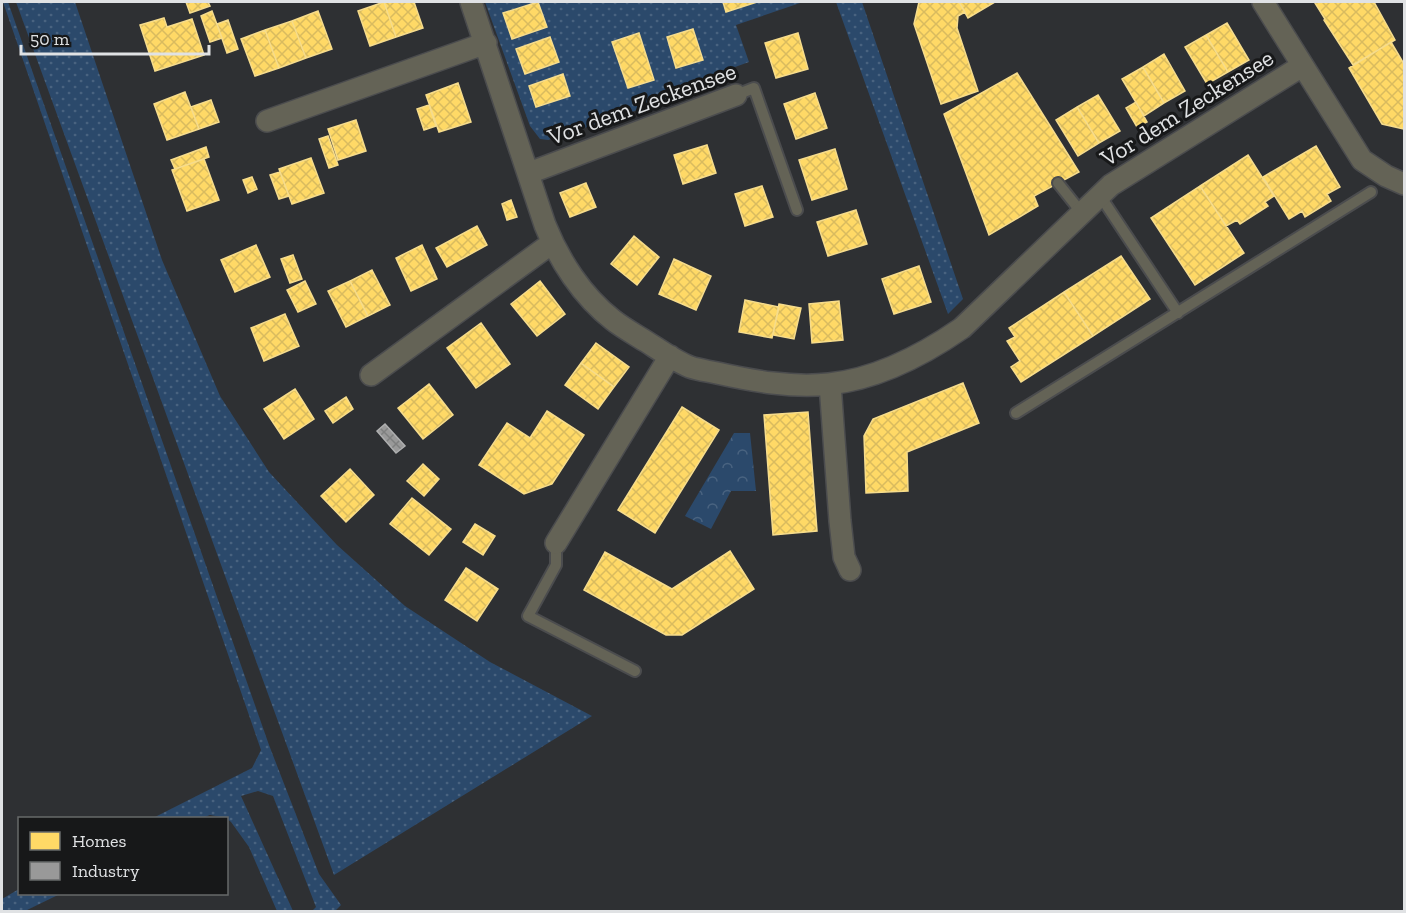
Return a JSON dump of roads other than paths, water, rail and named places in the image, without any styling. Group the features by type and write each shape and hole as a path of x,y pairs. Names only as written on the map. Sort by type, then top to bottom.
{"street":[{"name":"Vor dem Zeckensee","path":"471,2 552,243 578,284 613,320 690,367 749,380 785,384 830,384 868,375 903,362 947,338 962,328 1099,194 1152,158 1302,66"},
{"path":"1263,2 1362,160 1386,176 1404,184"},
{"path":"267,121 486,43"},
{"name":"Vor dem Zeckensee","path":"529,173 736,95"},
{"path":"372,375 552,243"},
{"path":"556,543 670,356"},
{"path":"830,384 840,521 844,557 850,570"}],"lane":[{"name":"Vor dem Zeckensee","path":"736,95 754,88 797,210"},
{"path":"1058,183 1081,212"},
{"path":"1016,413 1371,192"},
{"name":"Vor dem Zeckensee","path":"1099,194 1178,313"},
{"path":"556,543 556,565 528,616 635,671"}]}
